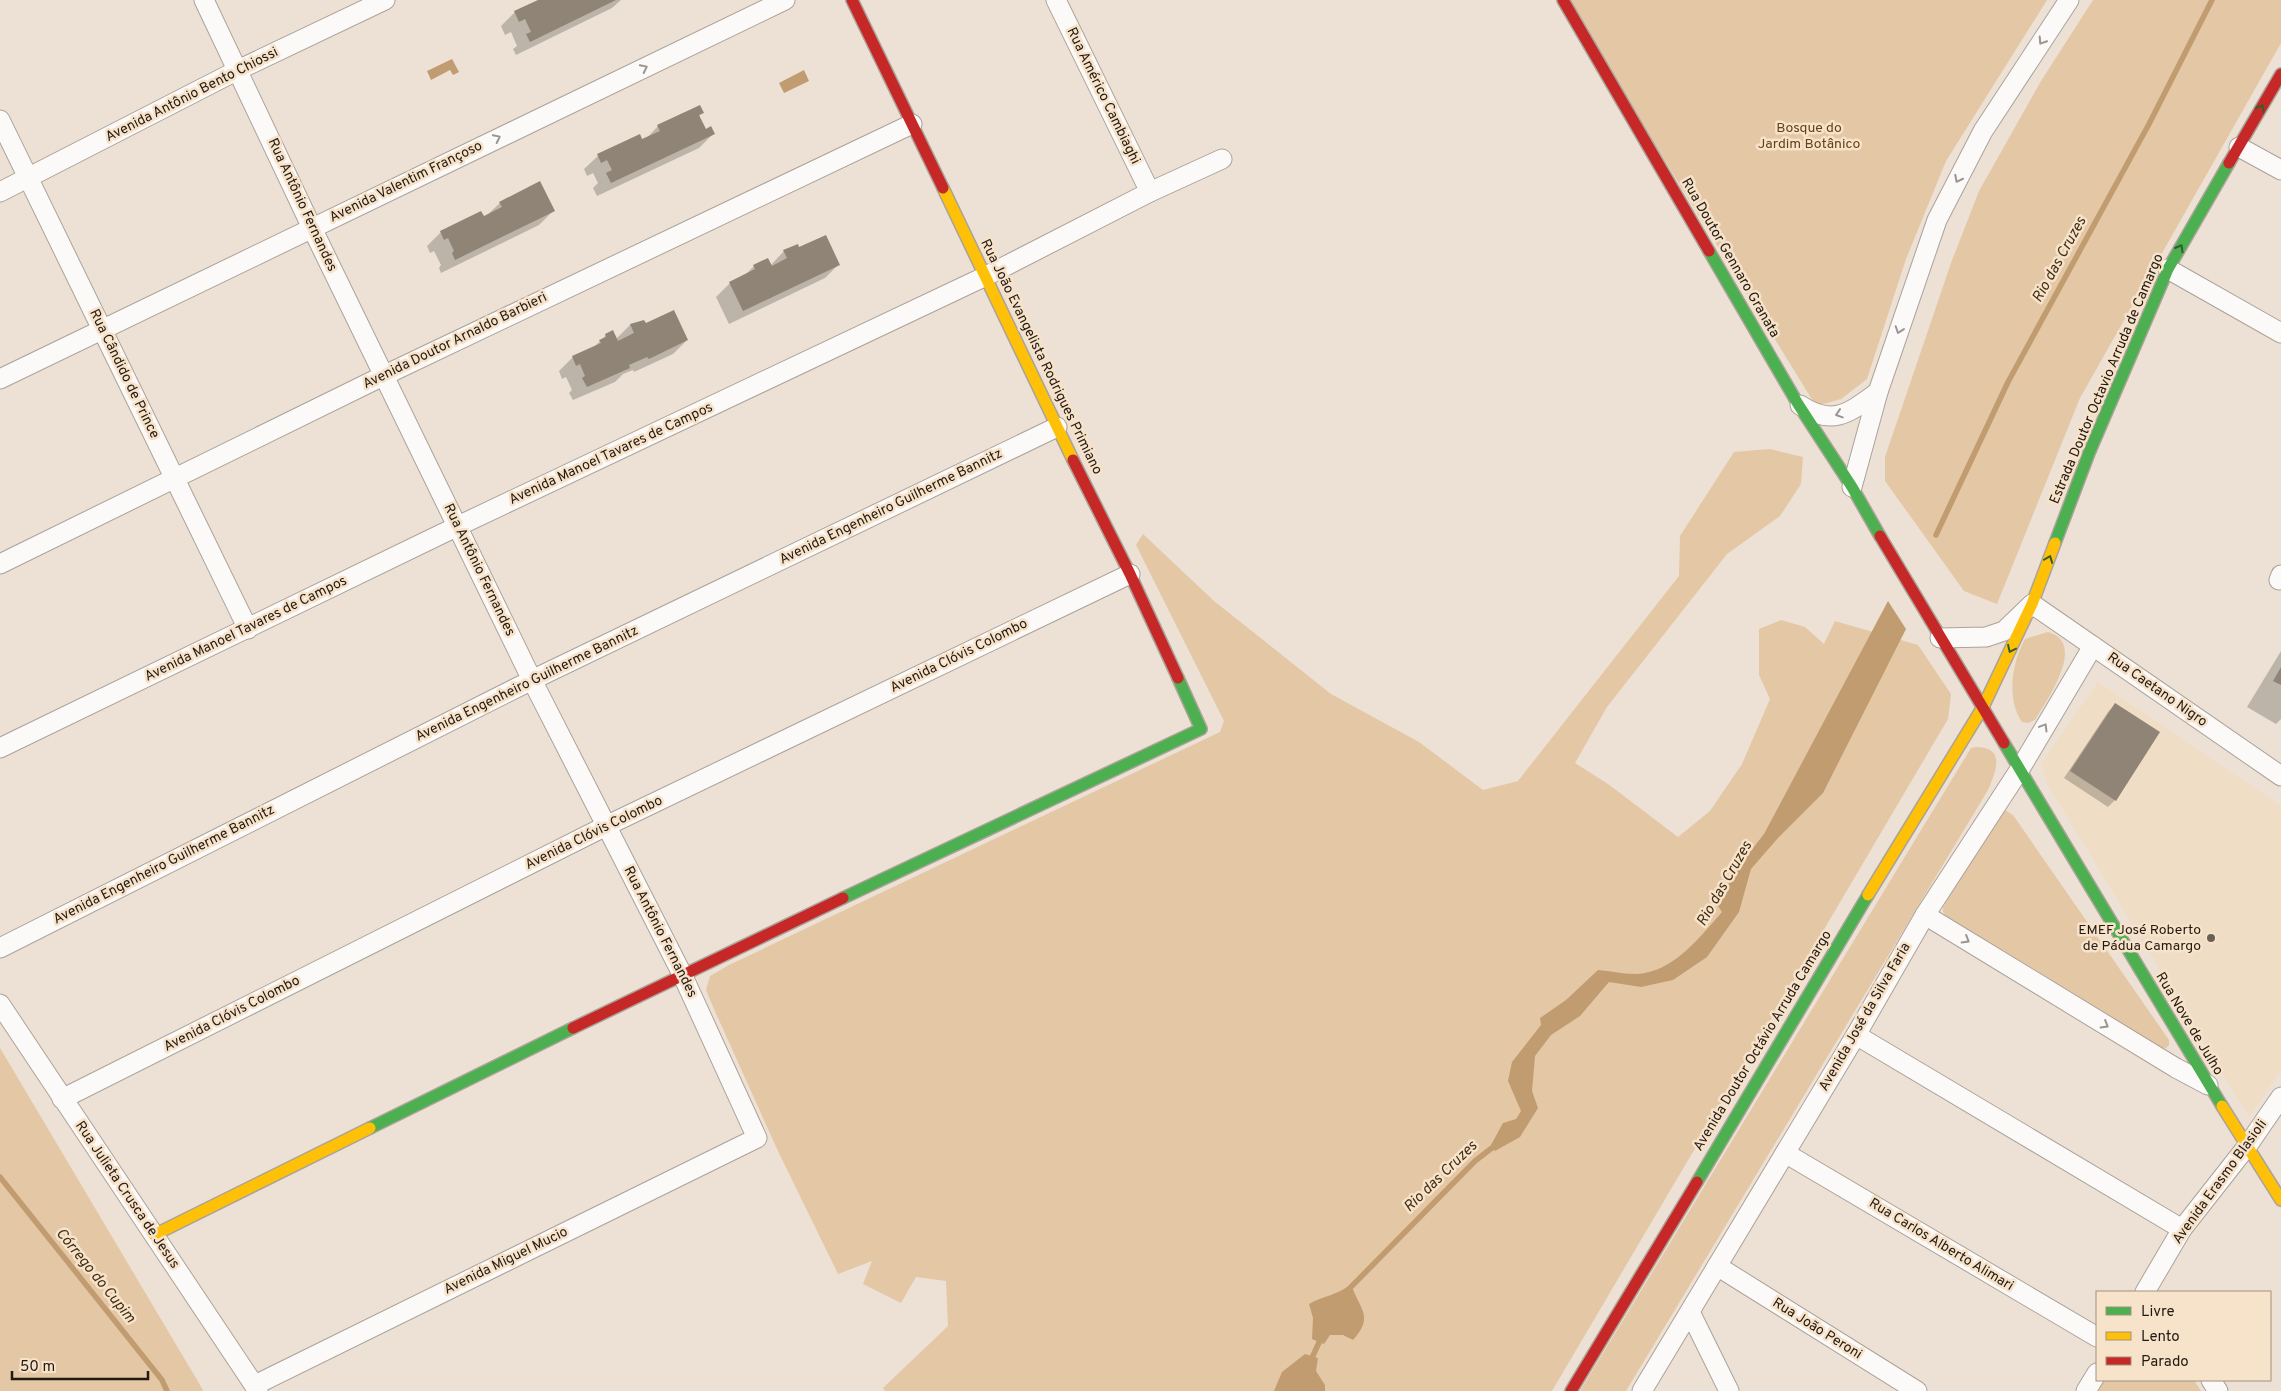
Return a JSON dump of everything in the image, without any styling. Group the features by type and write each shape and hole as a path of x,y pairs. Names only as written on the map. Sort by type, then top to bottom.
{"street":[{"name":"Rua Antônio Fernandes","path":"204,0 312,228 532,680 682,974 757,1138"},
{"name":"Avenida Antônio Bento Chiossi","path":"0,192 238,70 385,0"},
{"name":"Avenida Valentim Françoso","path":"0,379 785,0"},
{"name":"Rua João Evangelista Rodrigues Primiano","path":"682,974 1201,729 1130,574 1057,427 852,0"},
{"name":"Rua Américo Cambiaghi","path":"1056,0 1150,192"},
{"name":"Rua Doutor Gennaro Granata","path":"1563,0 1798,404 1852,487 1936,632"},
{"path":"1852,487 1878,392 1937,220 1982,131 2069,0"},
{"name":"Estrada Doutor Octavio Arruda de Camargo","path":"1983,707 2032,604 2089,453 2168,268 2281,74"},
{"name":"Rua Cândido de Prince","path":"0,120 248,629"},
{"name":"Avenida Doutor Arnaldo Barbieri","path":"0,564 385,375 912,124"},
{"path":"2239,146 2281,170"},
{"name":"Avenida Manoel Tavares de Campos","path":"0,748 458,526 986,276 1150,192 1222,159"},
{"path":"2168,268 2281,332"},
{"path":"1798,404 1813,414 1828,418 1856,409 1878,392"},
{"name":"Avenida Engenheiro Guilherme Bannitz","path":"0,948 532,680 1057,427"},
{"name":"Avenida Clóvis Colombo","path":"62,1099 606,826 1130,574"},
{"path":"1936,632 1986,637 2004,631 2032,604"},
{"name":"Rua Caetano Nigro","path":"2032,604 2281,776"},
{"path":"1936,632 1983,707"},
{"name":"Avenida José da Silva Faria","path":"1642,1391 1856,1035 1925,915 2020,769 2093,646"},
{"name":"Rua Nove de Julho","path":"1983,707 2208,1085 2248,1145 2281,1200"},
{"name":"Avenida Doutor Octávio Arruda Camargo","path":"1571,1391 1945,767 1983,707"},
{"path":"1925,915 2176,1068 2208,1085"},
{"path":"154,1235 682,974"},
{"name":"Rua Julieta Crusca de Jesus","path":"0,1004 256,1388"},
{"path":"1856,1035 2182,1229"},
{"name":"Avenida Erasmo Blasioli","path":"2147,1291 2182,1229 2248,1145 2281,1098"},
{"name":"Avenida Miguel Mucio","path":"256,1388 757,1138"},
{"name":"Rua Carlos Alberto Alimari","path":"1785,1153 2096,1336"},
{"name":"Rua João Peroni","path":"1717,1266 1917,1391"},
{"path":"1690,1312 1729,1391"},
{"path":"2086,1391 2096,1375"}],"shaded area":[{"path":"452,59 459,72 453,75 450,70 431,80 427,71"},
{"path":"804,70 809,81 784,93 779,83"},
{"path":"1888,601 1906,629 1823,793 1778,838 1751,869 1739,912 1707,957 1673,980 1641,987 1609,982 1580,1016 1551,1035 1535,1056 1532,1091 1538,1108 1520,1137 1495,1151 1491,1145 1503,1123 1516,1119 1521,1111 1508,1081 1512,1062 1541,1025 1540,1018 1566,1000 1598,970 1640,974 1657,970 1668,964 1688,949 1722,912 1718,906 1733,874 1764,834"},
{"name":"EMEF José Roberto de Pádua Camargo","path":"2098,682 2281,806 2281,1070 2249,1117 2048,785 2041,764"},
{"path":"1351,1284 1363,1312 1363,1325 1360,1332 1353,1340 1343,1335 1330,1335 1324,1344 1312,1339 1313,1318 1309,1304 1341,1291"},
{"path":"1305,1354 1318,1358 1316,1371 1325,1385 1325,1391 1274,1391 1282,1372"}],"green space":[{"name":"Bosque do Jardim Botânico","path":"1566,0 2047,0 1946,161 1906,259 1867,379 1841,399 1816,406"},
{"path":"2093,0 2281,0 2281,43 2080,398 1997,604 1964,591 1885,481 1885,457 1951,263 1979,191 2041,81"},
{"path":"1770,449 1803,457 1801,484 1780,516 1727,554 1607,707 1575,763 1608,784 1678,837 1710,811 1742,764 1770,699 1759,675 1759,629 1781,620 1805,627 1824,644 1835,621 1918,645 1951,694 1948,719 1552,1391 885,1391 883,1388 948,1326 946,1281 916,1277 901,1303 863,1284 872,1261 838,1274 777,1149 714,1009 706,990 710,976 729,965 1220,732 1224,721 1136,545 1143,534 1214,601 1331,694 1419,742 1483,790 1518,781 1679,576 1680,536 1734,452"},
{"path":"2048,632 2059,638 2064,648 2061,673 2035,720 2028,723 2022,722 2017,713 2012,692 2017,658 2025,639"},
{"path":"1971,748 1986,748 1996,757 1996,769 1988,790 1626,1391 1580,1391"},
{"path":"2005,810 2013,815 2169,1040 2169,1045 2166,1048 2160,1049 1947,918 1943,912 1943,907 1997,814"},
{"path":"0,1048 203,1390 202,1391 0,1391"},
{"path":"2102,1381 2195,1381 2201,1391 2097,1391"}],"building":[{"path":"538,0 616,0 530,42 526,34 531,32 525,19 519,22 514,11"},
{"path":"700,105 704,113 699,115 706,129 711,126 715,134 611,183 606,173 612,170 607,160 601,163 597,154 640,134 642,139 660,131 657,125"},
{"path":"540,181 555,211 455,260 452,253 454,251 448,238 444,240 440,231 481,211 484,216 502,207 499,202"},
{"path":"826,235 840,265 743,311 729,282 755,269 753,265 768,258 772,266 787,258 783,250 798,244 799,247"},
{"path":"674,310 688,340 649,359 647,357 629,365 630,368 587,387 582,378 585,376 580,364 576,366 572,356 601,343 599,340 606,337 605,334 613,330 618,341 634,333 630,324 644,320 646,323"},
{"path":"2281,667 2281,685 2273,681"},
{"path":"2115,703 2160,732 2116,801 2070,771"}],"waterway":[{"name":"Rio das Cruzes","path":"1936,535 2008,382 2149,124 2212,0"},
{"name":"Rio das Cruzes","path":"1349,1289 1475,1161 1497,1144"},
{"name":"Córrego do Cupim","path":"0,1177 162,1380 167,1391"},
{"name":"Rio das Cruzes","path":"1310,1362 1322,1336"}],"traffic: fast":[{"path":"2055,543 2089,453 2168,269 2229,163"},
{"path":"1709,251 1798,404 1852,487 1880,536"},
{"path":"843,898 1201,729 1178,678"},
{"path":"2004,743 2222,1106"},
{"path":"1697,1182 1868,895"},
{"path":"370,1128 573,1028"}],"traffic: slow":[{"path":"943,188 1073,460"},
{"path":"1868,895 1983,707 2032,604 2055,543"},
{"path":"2222,1106 2281,1200"},
{"path":"154,1235 370,1128"}],"traffic: jam":[{"path":"852,0 943,188"},
{"path":"1563,0 1709,251"},
{"path":"2229,163 2281,74"},
{"path":"1073,460 1130,574 1178,678"},
{"path":"1880,536 2004,743"},
{"path":"573,1028 843,898"},
{"path":"1571,1391 1697,1182"}],"place":[{"name":"EMEF José Roberto de Pádua Camargo","path":"2211,938"}]}
